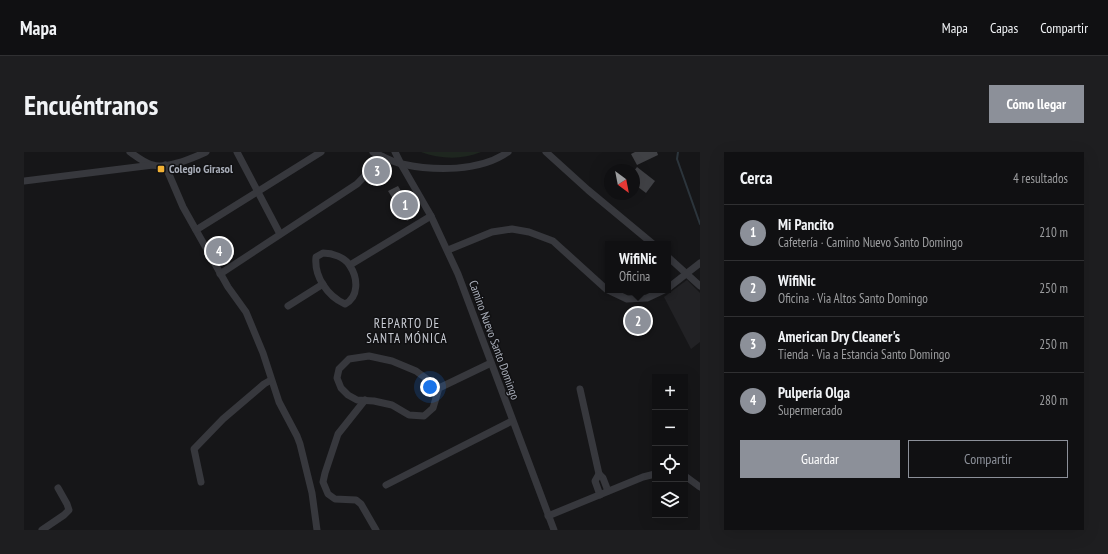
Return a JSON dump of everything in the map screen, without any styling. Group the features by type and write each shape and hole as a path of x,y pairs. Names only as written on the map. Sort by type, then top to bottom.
{"street":[{"path":"130,152 142,161 153,165"},
{"path":"24,181 153,165 165,165 185,160 206,152"},
{"path":"237,152 280,234"},
{"path":"196,230 321,152"},
{"path":"373,152 401,164 446,168 473,166 494,160 508,152"},
{"name":"Camino Nuevo Santo Domingo","path":"395,152 432,216 448,250 554,530"},
{"path":"546,152 648,241"},
{"path":"220,274 357,184 383,157"},
{"path":"165,165 183,207 220,274 246,312 279,402 300,444 312,493 317,530"},
{"path":"350,265 432,216"},
{"path":"448,250 492,232 512,229 529,232 553,241 605,288"},
{"path":"323,253 331,253 345,260 350,265 356,278 355,293 351,300 345,304 338,301 326,290 315,265 316,257 323,253"},
{"path":"671,260 700,286"},
{"path":"671,286 700,263"},
{"path":"288,306 323,284"},
{"path":"614,293 627,299 647,298 658,293"},
{"path":"439,388 416,371 392,361 369,356 349,359 338,369 337,378 341,388 348,395 357,400 392,405 409,415 424,416 433,408 439,388 491,363"},
{"path":"201,482 194,449 223,419 264,384 272,380"},
{"path":"580,389 598,474 602,478 608,491"},
{"path":"365,400 338,434 323,482 328,494 335,499 356,500 361,504 376,530"},
{"path":"386,485 512,421"},
{"path":"598,474 595,481 600,494"},
{"path":"548,516 600,494 652,475"},
{"path":"688,478 700,487"},
{"path":"42,530 64,516 69,510 58,488"}],"shaded area":[{"path":"421,152 481,152 474,155 451,158"},
{"path":"687,280 700,293 700,342 691,349 664,297"}],"building":[{"path":"635,152 657,152 658,155 636,164 631,154"},
{"path":"640,169 655,181 646,193 640,188"},
{"path":"398,186 416,216 407,221 388,191"}],"waterway":[{"path":"678,152 677,159 700,224"}],"place":[{"name":"Colegio Girasol","path":"161,169"},
{"name":"American Dry Cleaner's","path":"377,171"},
{"name":"Mi Pancito","path":"405,205"},
{"name":"Pulpería Olga","path":"219,251"},
{"name":"WifiNic","path":"638,321"}],"district":[{"name":"REPARTO DE SANTA MÓNICA","path":"407,330"}]}
